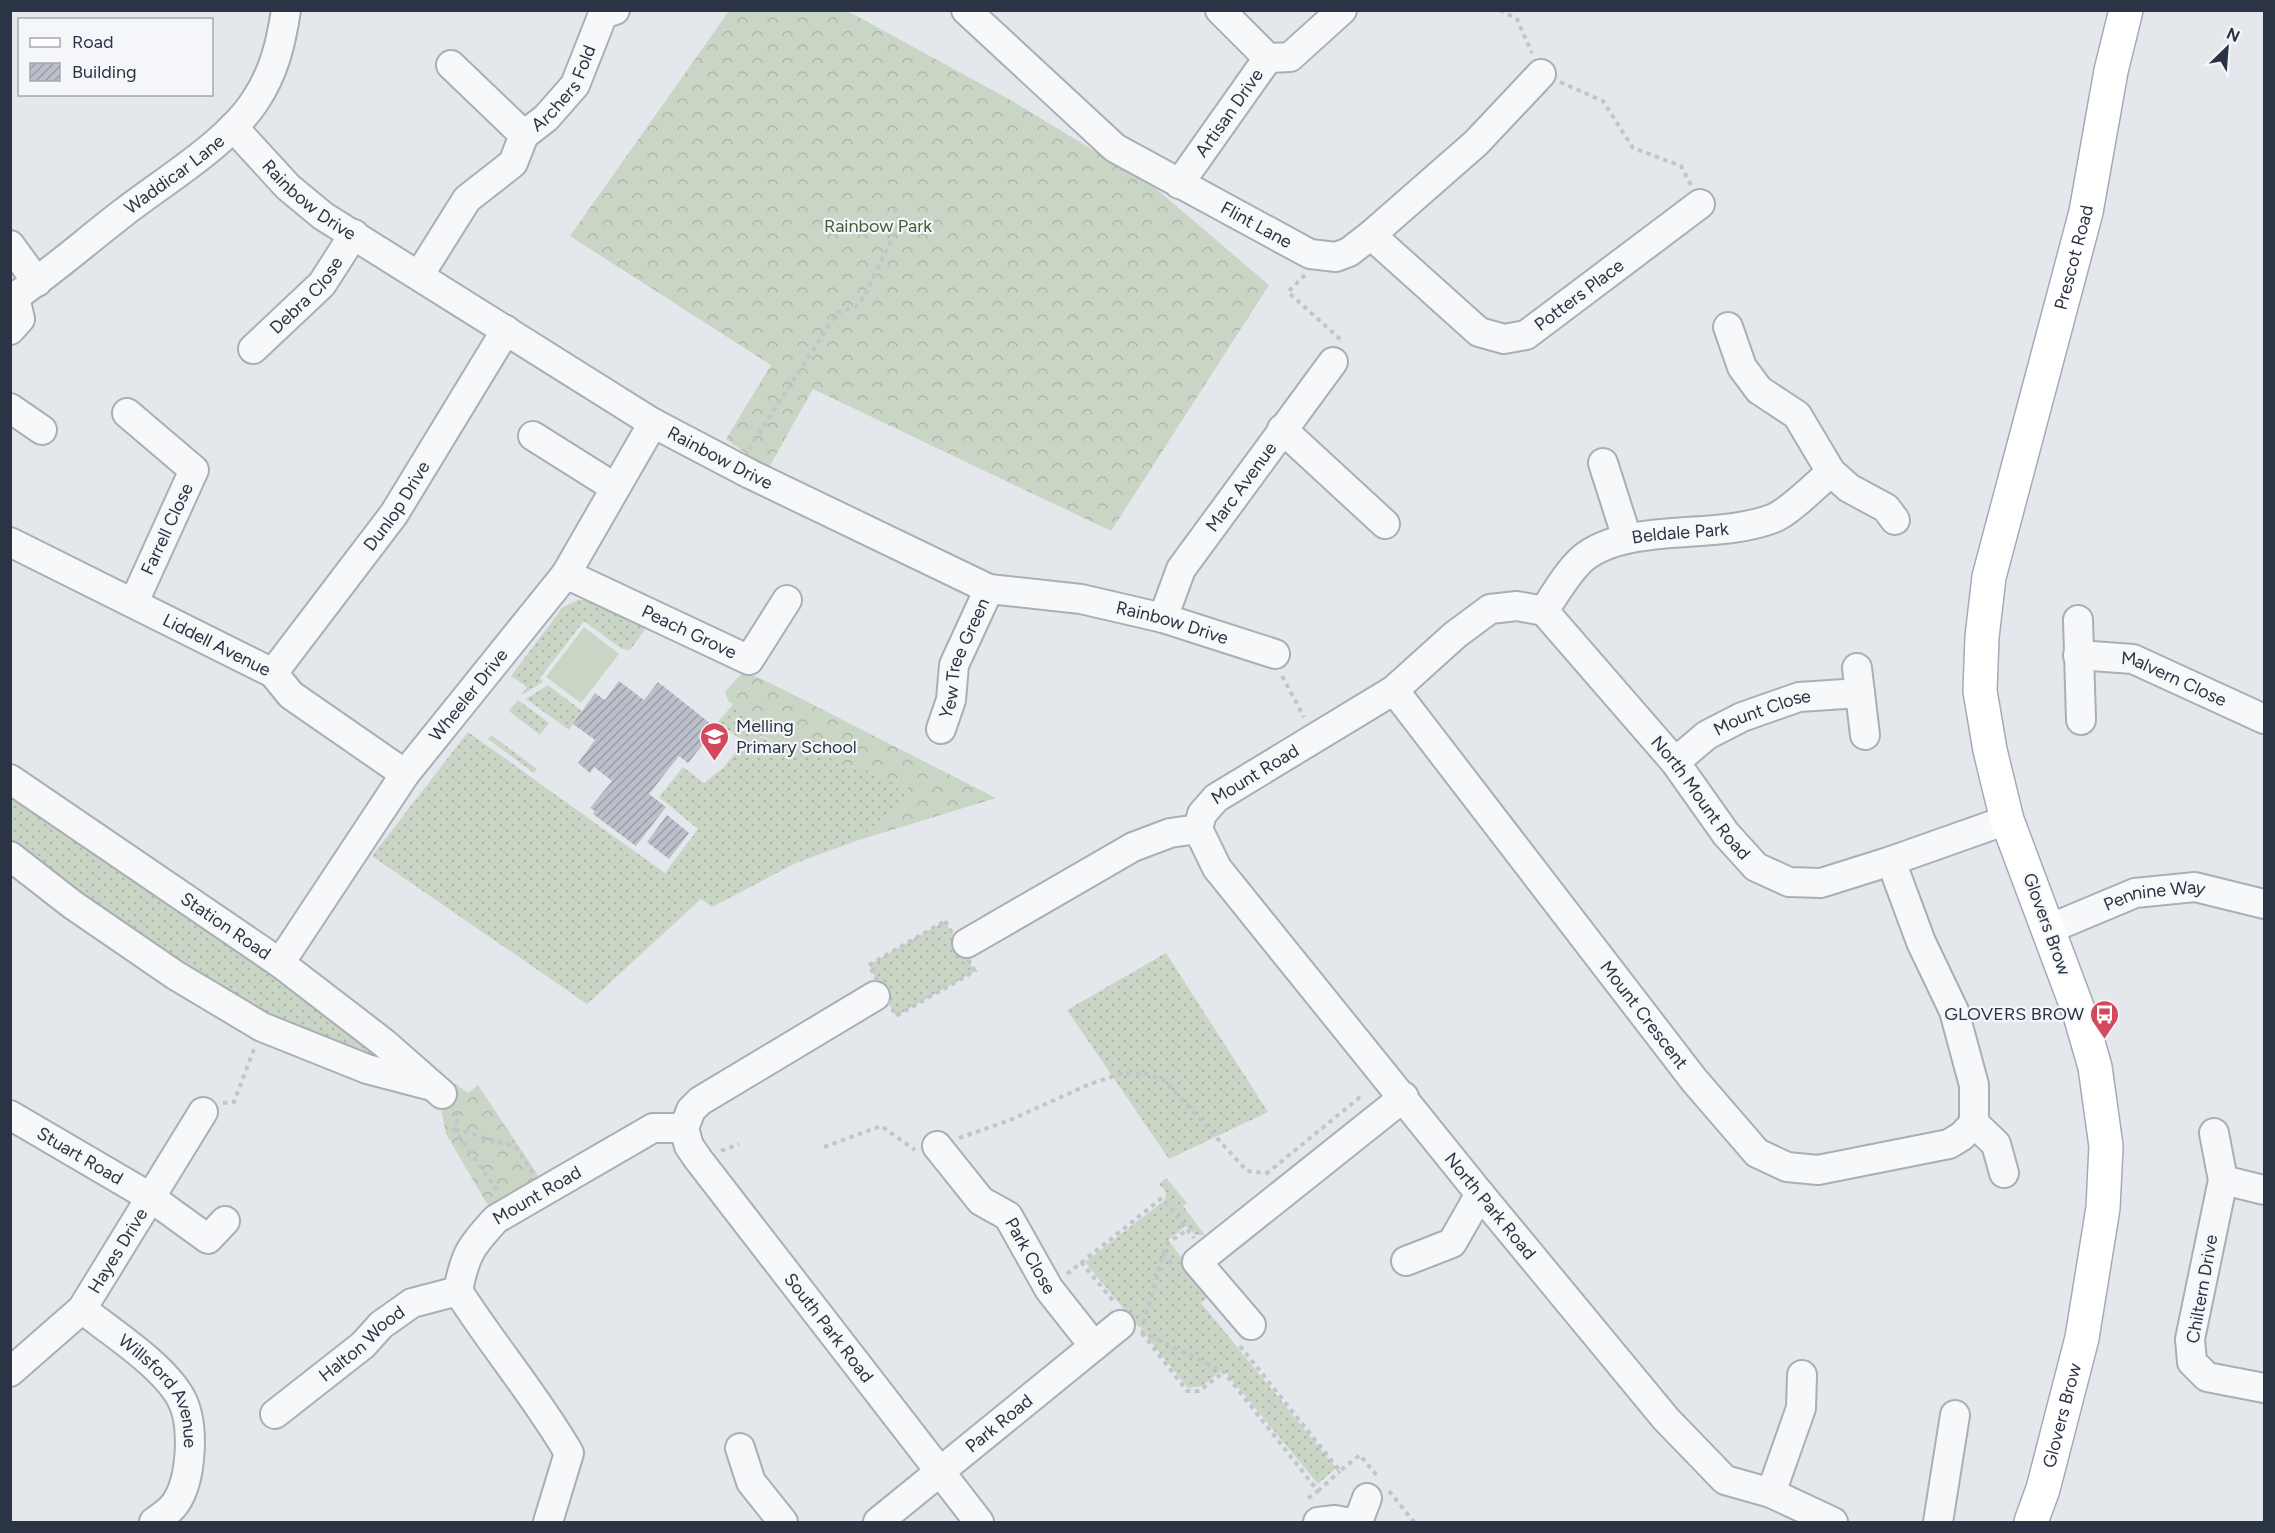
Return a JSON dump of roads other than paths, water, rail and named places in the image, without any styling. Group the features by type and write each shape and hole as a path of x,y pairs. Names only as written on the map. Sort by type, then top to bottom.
{"main road":[{"name":"Prescot Road","path":"2007,501 2086,212 2111,71 2127,10"},
{"name":"Glovers Brow","path":"2007,501 1989,577 1982,637 1980,691 1990,750 2007,820 2080,1015 2095,1067 2106,1146 2103,1208 2082,1338 2043,1489 2031,1522"}],"street":[{"name":"Waddicar Lane","path":"21,293 233,127 254,103 268,80 277,56 286,10"},
{"name":"Flint Lane","path":"966,10 1115,148 1179,184 1310,254 1336,257 1349,252 1371,235"},
{"path":"1220,10 1268,58"},
{"name":"Artisan Drive","path":"1179,184 1268,58 1290,57 1342,10"},
{"name":"Archers Fold","path":"420,274 467,199 513,163 524,135 546,118 575,84 605,12"},
{"path":"451,65 524,135"},
{"path":"1371,235 1476,143 1541,74"},
{"name":"Rainbow Drive","path":"233,127 288,187 323,216 420,274 653,423 737,467 989,589 1081,599 1163,618 1272,653"},
{"name":"Potters Place","path":"1371,235 1479,332 1504,339 1515,339 1526,335 1700,204"},
{"name":"Debra Close","path":"252,349 322,284 354,234"},
{"path":"10,245 21,293 20,319 10,330"},
{"path":"1728,327 1742,367 1759,390 1797,415 1832,472 1850,488 1886,508 1895,520"},
{"name":"Dunlop Drive","path":"273,673 394,514 506,330"},
{"name":"Marc Avenue","path":"1163,618 1182,569 1333,362"},
{"path":"10,408 42,430"},
{"name":"Farrell Close","path":"127,413 194,470 134,602"},
{"name":"Wheeler Drive","path":"280,963 405,774 566,574 614,487 653,423"},
{"path":"1282,429 1385,524"},
{"path":"533,436 614,487"},
{"path":"1603,463 1627,538"},
{"name":"Beldale Park","path":"1544,611 1583,559 1627,538 1724,531 1776,518 1832,472"},
{"name":"Liddell Avenue","path":"10,542 273,673 291,696 405,774"},
{"name":"Peach Grove","path":"566,574 748,660 787,600"},
{"name":"Yew Tree Green","path":"941,729 951,700 954,665 989,589"},
{"name":"Mount Road","path":"1198,830 1202,814 1216,798 1394,690 1455,635 1490,609 1517,606 1544,611"},
{"name":"North Mount Road","path":"1544,611 1675,762 1726,834 1756,867 1789,882 1821,883 1892,861 2007,820"},
{"path":"2078,620 2080,720"},
{"name":"Malvern Close","path":"2078,655 2133,659 2265,719"},
{"name":"Mount Close","path":"1675,762 1707,735 1742,717 1798,697 1859,680 1865,735"},
{"name":"Mount Crescent","path":"1394,690 1695,1080 1757,1153 1787,1167 1818,1170 1949,1144 1974,1123"},
{"name":"Station Road","path":"10,779 72,819 280,963 384,1043 437,1090 367,1070"},
{"path":"967,943 1133,847 1170,833 1198,830"},
{"name":"North Park Road","path":"1198,830 1217,868 1404,1096 1480,1194 1666,1419 1725,1480 1771,1493 1833,1522"},
{"path":"10,856 82,912 175,975 262,1028 367,1070 384,1043"},
{"path":"1892,861 1921,942 1954,1011 1974,1085 1974,1123 1996,1144 2004,1173"},
{"name":"Pennine Way","path":"2049,929 2135,893 2195,887 2265,904"},
{"path":"684,1128 691,1110 700,1101 874,996"},
{"path":"1242,1332 1191,1257 1404,1096"},
{"name":"Hayes Drive","path":"10,1372 82,1309 203,1112"},
{"name":"Stuart Road","path":"10,1115 150,1197 208,1239 225,1221"},
{"name":"Mount Road","path":"458,1291 464,1259 477,1239 496,1219 653,1128 684,1128"},
{"name":"South Park Road","path":"684,1128 689,1146 698,1159 979,1522"},
{"path":"2214,1133 2223,1180 2265,1190"},
{"name":"Park Close","path":"938,1146 981,1201 1008,1216 1049,1289 1094,1346"},
{"name":"Chiltern Drive","path":"2223,1180 2196,1301 2190,1339 2192,1362 2207,1377 2265,1388"},
{"path":"1406,1261 1452,1243 1480,1194"},
{"path":"458,1291 479,1324 544,1410 569,1453 548,1522"},
{"name":"Halton Wood","path":"275,1414 363,1345 381,1324 412,1303 458,1291"},
{"name":"Willsford Avenue","path":"82,1309 152,1363 181,1398 190,1440 187,1477 175,1504 154,1522"},
{"name":"Park Road","path":"878,1522 1094,1346 1128,1322"},
{"path":"1771,1493 1801,1408 1802,1375"},
{"path":"1938,1522 1955,1415"},
{"path":"740,1448 751,1482 783,1522"},
{"path":"1309,1514 1345,1522"}],"place":[{"name":"Melling Primary School","path":"715,762"},
{"name":"GLOVERS BROW","path":"2105,1040"}],"park label":[{"name":"Rainbow Park","path":"878,226"}]}
